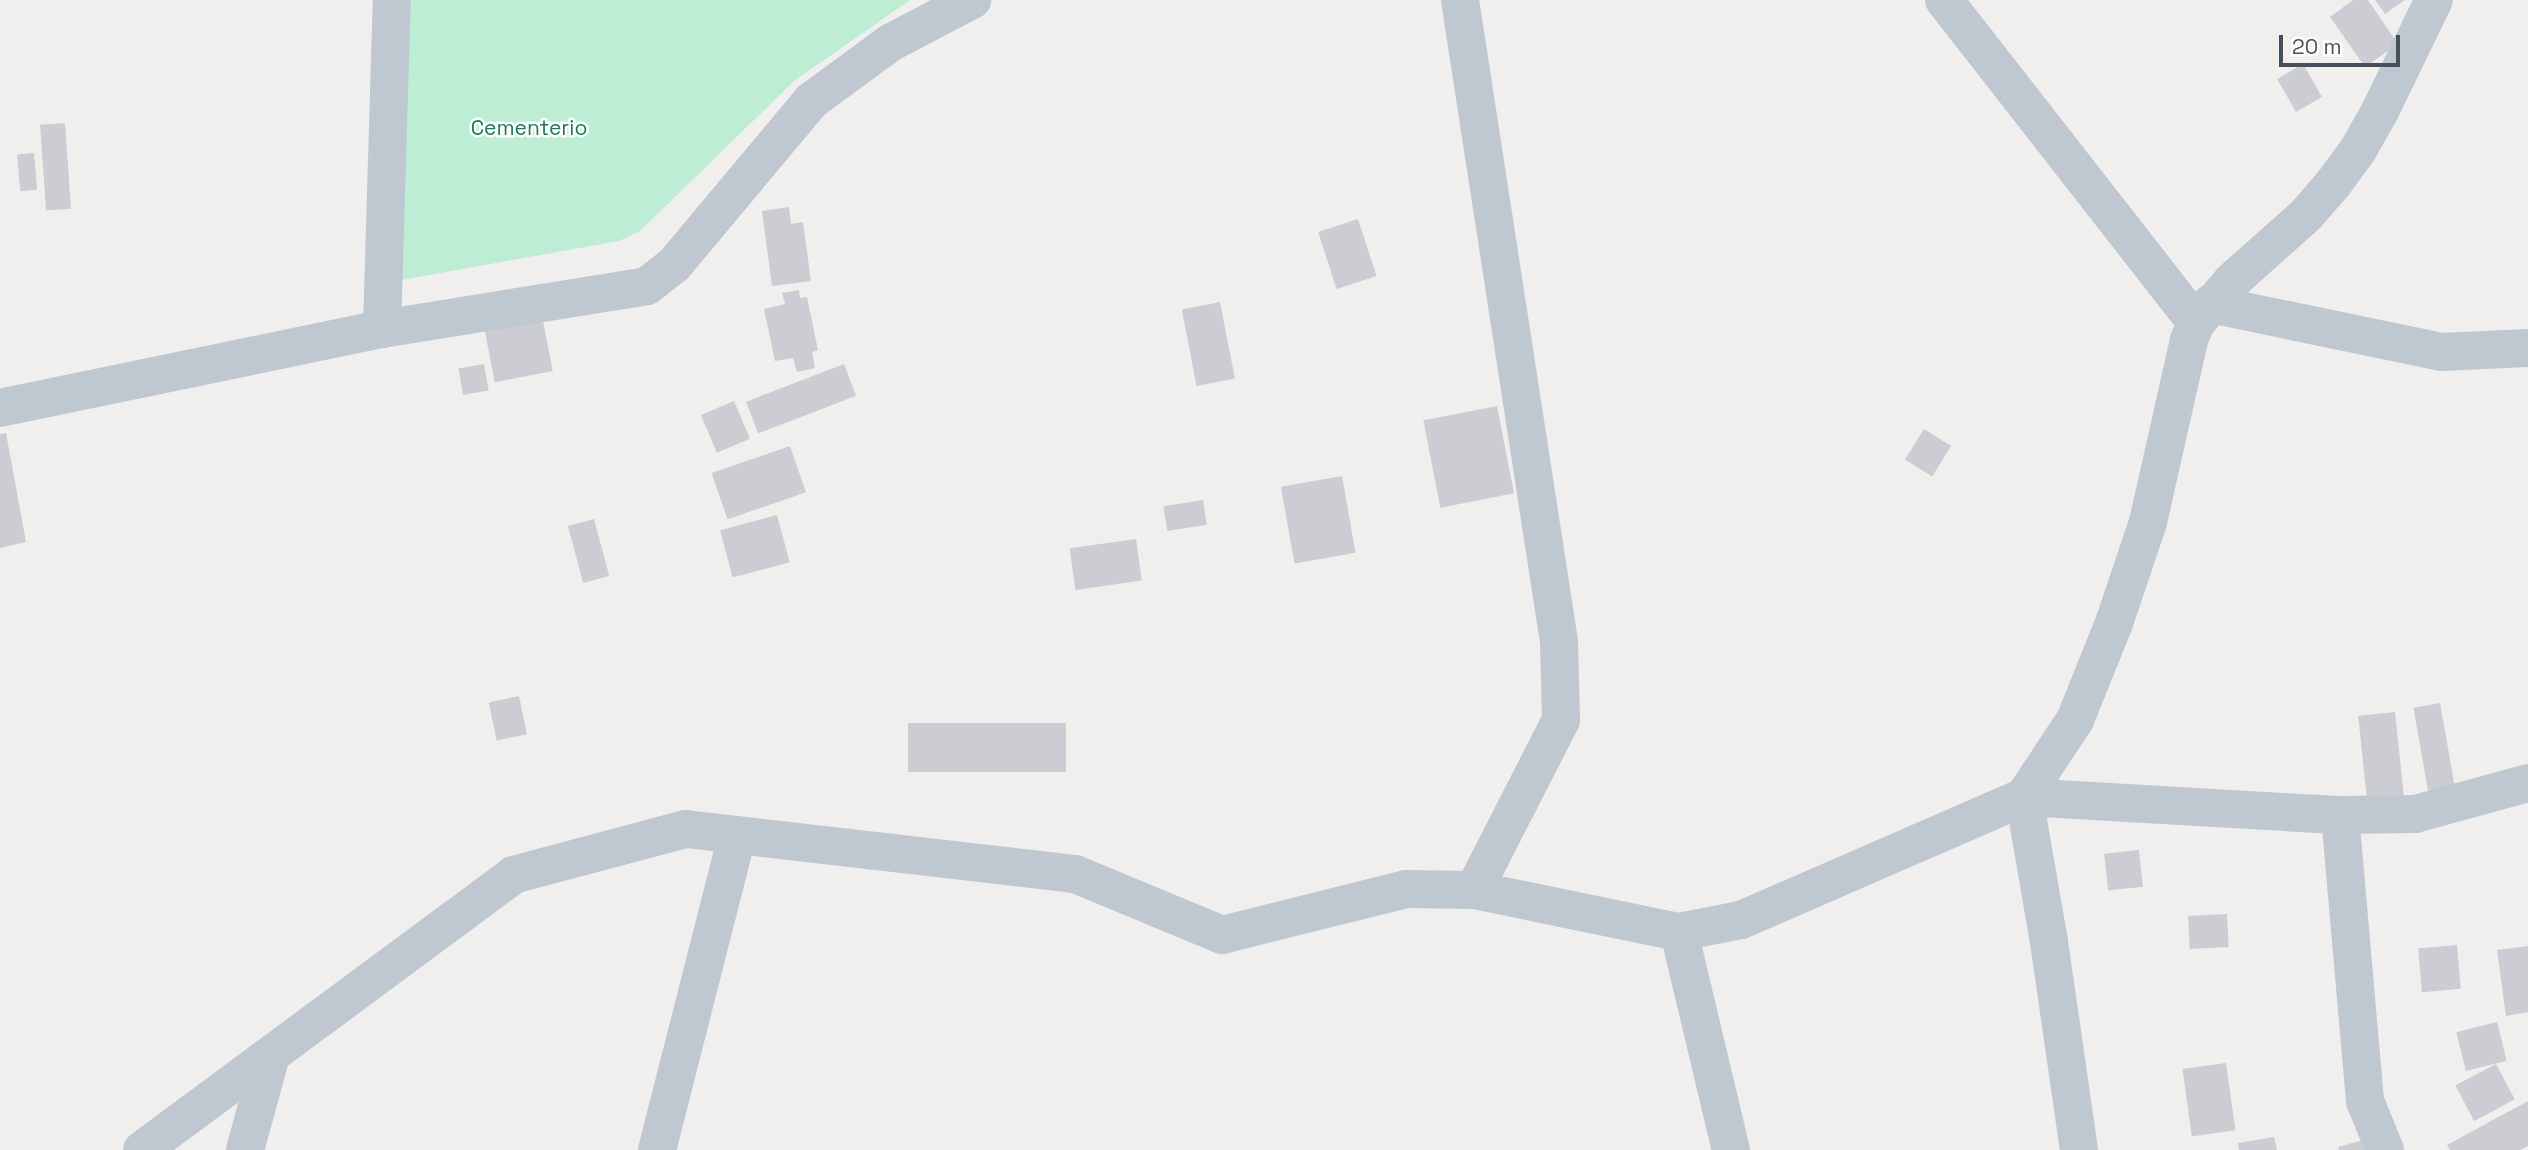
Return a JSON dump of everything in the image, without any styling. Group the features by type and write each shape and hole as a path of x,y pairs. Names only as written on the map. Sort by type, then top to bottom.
{"street":[{"path":"382,329 392,0"},
{"path":"0,408 382,329 647,286 674,265 811,101 890,43 972,0"},
{"path":"1460,0 1559,642 1561,720 1474,890"},
{"path":"1944,0 2203,314 2441,352 2528,348"},
{"path":"2079,1150 2024,797 2075,720 2114,623 2148,522 2203,314 2306,215 2339,176 2374,121 2434,0"},
{"path":"142,1150 513,875 687,829 1075,874 1222,935 1406,889 1474,890 1679,932 1741,920 2024,797 2340,815 2415,814 2528,783"},
{"path":"2340,815 2365,1101 2385,1150"},
{"path":"657,1150 737,835"},
{"path":"1679,932 1731,1150"},
{"path":"245,1150 271,1055"}],"green space":[{"name":"Cementerio","path":"410,0 910,0 794,81 640,231 619,241 390,282"}],"building":[{"path":"2353,0 2368,0 2398,44 2365,67 2330,17"},
{"path":"2375,0 2405,0 2385,14"},
{"path":"2303,64 2322,97 2296,112 2277,79"},
{"path":"65,123 71,209 46,211 40,125"},
{"path":"34,153 37,190 20,191 17,154"},
{"path":"789,207 791,224 803,222 811,281 772,286 762,211"},
{"path":"1358,219 1377,276 1337,289 1318,232"},
{"path":"799,290 800,298 807,297 818,350 812,352 815,368 797,372 793,358 775,361 764,309 785,304 782,293"},
{"path":"1220,302 1235,379 1197,386 1182,309"},
{"path":"542,316 553,371 495,382 484,327"},
{"path":"484,364 489,391 463,395 458,369"},
{"path":"844,364 856,396 758,433 746,402"},
{"path":"734,401 750,439 717,453 701,415"},
{"path":"1497,406 1514,493 1440,508 1423,420"},
{"path":"1924,429 1951,446 1932,476 1905,460"},
{"path":"6,433 26,542 0,548 0,434"},
{"path":"790,446 806,492 727,519 712,473"},
{"path":"1342,476 1356,553 1294,564 1281,487"},
{"path":"1203,500 1207,525 1167,531 1163,506"},
{"path":"777,515 790,562 733,578 720,530"},
{"path":"594,519 609,576 583,583 568,526"},
{"path":"1136,539 1142,581 1075,590 1070,548"},
{"path":"519,696 527,734 497,741 489,702"},
{"path":"2440,703 2457,799 2430,803 2413,708"},
{"path":"2395,712 2404,802 2368,805 2358,716"},
{"path":"908,723 1066,723 1066,772 908,772"},
{"path":"2139,850 2143,887 2108,890 2104,854"},
{"path":"2227,914 2229,947 2190,949 2188,916"},
{"path":"2457,945 2461,989 2422,992 2418,948"},
{"path":"2528,946 2528,1012 2506,1016 2497,950"},
{"path":"2497,1022 2507,1061 2466,1071 2456,1032"},
{"path":"2226,1063 2235,1130 2192,1136 2182,1069"},
{"path":"2496,1064 2515,1099 2474,1121 2455,1086"},
{"path":"2528,1101 2528,1146 2520,1150 2450,1150 2447,1145"},
{"path":"2274,1137 2277,1150 2239,1150 2238,1143"},
{"path":"2370,1138 2373,1150 2339,1150 2338,1147"}]}
